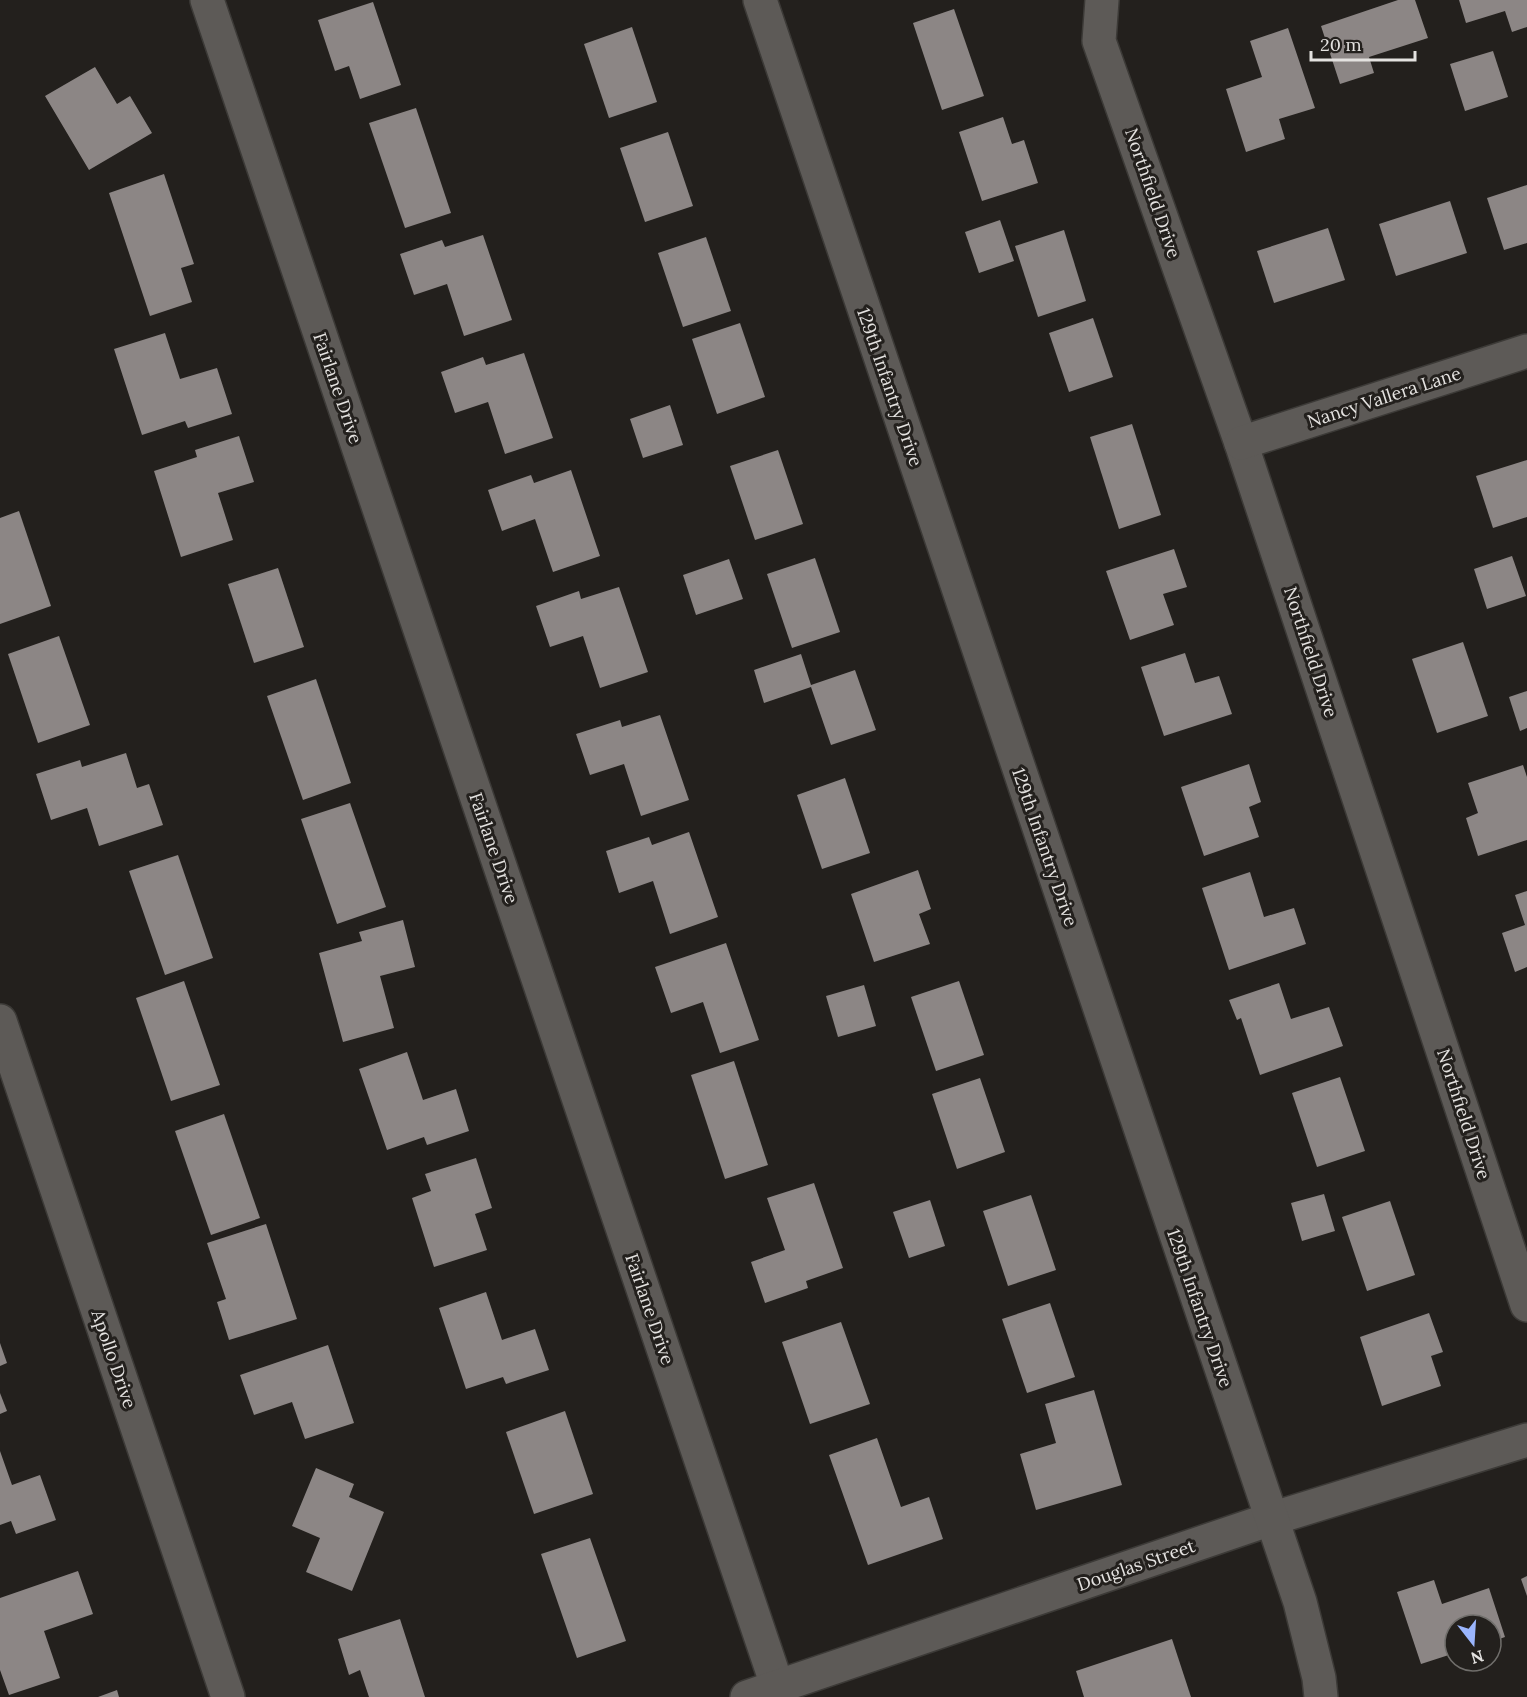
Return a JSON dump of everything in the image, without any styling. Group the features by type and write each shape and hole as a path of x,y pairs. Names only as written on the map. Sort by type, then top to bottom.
{"street":[{"name":"Fairlane Drive","path":"207,0 779,1692"},
{"name":"129th Infantry Drive","path":"760,0 1300,1602 1319,1678 1321,1697"},
{"name":"Northfield Drive","path":"1102,0 1099,41 1241,443 1527,1305"},
{"name":"Nancy Vallera Lane","path":"1241,443 1527,351"},
{"name":"Apollo Drive","path":"0,1022 228,1697"},
{"name":"Douglas Street","path":"747,1697 779,1692 1271,1519 1527,1440"}],"building":[{"path":"1398,0 1415,0 1428,38 1369,57 1374,73 1340,84 1321,26"},
{"path":"1459,0 1527,0 1527,27 1512,32 1505,11 1466,23"},
{"path":"373,2 401,85 360,99 349,66 335,71 318,20"},
{"path":"954,9 984,96 942,110 913,23"},
{"path":"632,27 657,102 609,118 584,44"},
{"path":"1288,28 1315,108 1279,119 1285,139 1246,152 1226,89 1262,77 1250,41"},
{"path":"1493,51 1508,97 1465,111 1450,64"},
{"path":"95,67 117,104 130,96 152,133 89,170 45,96"},
{"path":"416,108 451,213 405,228 369,123"},
{"path":"1003,117 1012,144 1024,140 1038,183 982,201 959,132"},
{"path":"668,132 693,206 645,222 620,148"},
{"path":"164,174 194,264 181,268 192,302 150,316 109,193"},
{"path":"1527,185 1527,243 1504,250 1487,198"},
{"path":"1450,201 1467,253 1396,276 1379,224"},
{"path":"1000,220 1014,261 979,273 965,232"},
{"path":"1328,228 1345,280 1274,303 1257,251"},
{"path":"1064,230 1086,301 1038,317 1015,246"},
{"path":"483,235 512,320 464,336 447,284 414,295 400,254 442,240 445,247"},
{"path":"706,237 731,311 683,327 658,253"},
{"path":"1093,318 1113,377 1069,392 1049,333"},
{"path":"740,323 765,397 717,414 692,339"},
{"path":"165,333 180,379 217,368 232,414 188,428 185,421 142,435 114,349"},
{"path":"524,353 553,438 505,454 488,402 455,413 441,372 483,357 486,365"},
{"path":"670,405 683,445 643,458 630,419"},
{"path":"1132,424 1161,515 1119,529 1090,437"},
{"path":"239,436 254,482 218,493 233,540 181,557 154,471 197,457 195,450"},
{"path":"778,450 803,524 755,540 730,466"},
{"path":"1527,460 1527,517 1493,528 1476,476"},
{"path":"571,470 600,556 553,572 535,519 502,531 488,490 531,475 534,483"},
{"path":"19,511 51,606 0,624 0,518"},
{"path":"1174,549 1187,587 1163,594 1174,625 1130,640 1106,571"},
{"path":"1512,556 1526,596 1487,609 1474,569"},
{"path":"815,558 840,632 792,648 767,574"},
{"path":"729,559 743,599 696,615 683,575"},
{"path":"278,568 304,647 254,663 228,584"},
{"path":"619,587 648,672 600,688 583,636 550,647 536,606 579,591 581,599"},
{"path":"59,636 90,725 38,743 8,654"},
{"path":"1463,642 1488,716 1437,733 1412,659"},
{"path":"1185,653 1195,683 1219,676 1232,714 1164,736 1141,667"},
{"path":"801,654 811,685 855,670 876,730 831,745 811,687 764,703 754,670"},
{"path":"316,679 351,783 303,800 267,696"},
{"path":"1527,691 1527,728 1520,731 1509,697"},
{"path":"660,715 689,800 641,816 624,764 590,775 576,734 620,720 622,727"},
{"path":"126,753 137,788 149,784 163,825 99,846 87,808 51,820 36,774 80,760 82,767"},
{"path":"1249,764 1261,802 1249,807 1259,837 1204,856 1181,787"},
{"path":"1523,765 1527,777 1527,840 1478,856 1466,818 1478,813 1468,783"},
{"path":"845,778 870,853 822,869 797,795"},
{"path":"350,803 386,907 337,924 301,819"},
{"path":"689,832 718,917 670,934 653,881 619,893 606,851 649,837 652,845"},
{"path":"178,855 213,958 165,975 129,871"},
{"path":"918,870 931,909 919,914 930,944 874,962 851,894"},
{"path":"1250,872 1264,917 1294,908 1306,944 1229,970 1202,888"},
{"path":"1527,891 1527,967 1515,972 1502,933 1525,925 1515,895"},
{"path":"403,920 415,967 380,976 394,1028 343,1042 319,953 362,941 359,932"},
{"path":"726,943 759,1040 720,1053 703,1002 671,1013 655,967"},
{"path":"184,981 220,1085 171,1101 136,998"},
{"path":"959,981 984,1055 936,1071 911,997"},
{"path":"1279,983 1291,1019 1329,1007 1343,1046 1260,1075 1241,1018 1237,1020 1229,1000"},
{"path":"864,985 876,1026 838,1037 826,996"},
{"path":"407,1052 423,1100 456,1089 469,1131 427,1145 424,1137 387,1150 359,1069"},
{"path":"734,1061 768,1165 725,1179 691,1075"},
{"path":"1340,1077 1365,1151 1317,1167 1292,1093"},
{"path":"980,1078 1005,1152 957,1169 932,1094"},
{"path":"224,1114 260,1218 211,1235 175,1131"},
{"path":"476,1158 492,1208 475,1214 487,1250 434,1267 412,1198 431,1191 425,1174"},
{"path":"814,1183 843,1268 806,1281 808,1288 765,1303 751,1262 785,1250 767,1198"},
{"path":"1324,1194 1335,1231 1302,1241 1291,1203"},
{"path":"1031,1195 1056,1270 1008,1286 983,1211"},
{"path":"930,1200 945,1246 909,1258 893,1212"},
{"path":"1390,1201 1415,1275 1367,1291 1342,1217"},
{"path":"266,1224 297,1319 229,1340 217,1302 226,1299 207,1243"},
{"path":"486,1292 502,1340 535,1329 549,1370 506,1384 503,1377 466,1389 439,1308"},
{"path":"1050,1303 1075,1377 1027,1393 1002,1319"},
{"path":"1429,1313 1443,1352 1431,1356 1441,1386 1382,1406 1360,1337"},
{"path":"841,1322 870,1404 810,1424 782,1342"},
{"path":"0,1343 7,1363 0,1366"},
{"path":"328,1345 354,1423 305,1439 292,1402 254,1415 240,1375"},
{"path":"1094,1390 1122,1485 1036,1510 1020,1454 1056,1443 1045,1404"},
{"path":"0,1393 7,1411 0,1414"},
{"path":"565,1411 593,1494 534,1514 506,1432"},
{"path":"877,1438 901,1507 929,1497 943,1539 868,1565 829,1455"},
{"path":"0,1451 12,1485 40,1475 56,1520 16,1534 11,1521 0,1525"},
{"path":"316,1468 354,1484 349,1497 384,1512 352,1591 306,1572 320,1538 292,1526"},
{"path":"590,1538 626,1641 577,1658 541,1554"},
{"path":"78,1571 93,1614 44,1631 60,1678 9,1695 0,1670 0,1598"},
{"path":"1527,1576 1527,1596 1521,1579"},
{"path":"1434,1580 1442,1604 1489,1588 1497,1613 1443,1613 1443,1657 1421,1664 1397,1592"},
{"path":"400,1619 425,1697 369,1697 360,1670 349,1675 338,1639"},
{"path":"1172,1639 1191,1697 1084,1697 1076,1671"},
{"path":"117,1690 119,1697 98,1697"}]}
